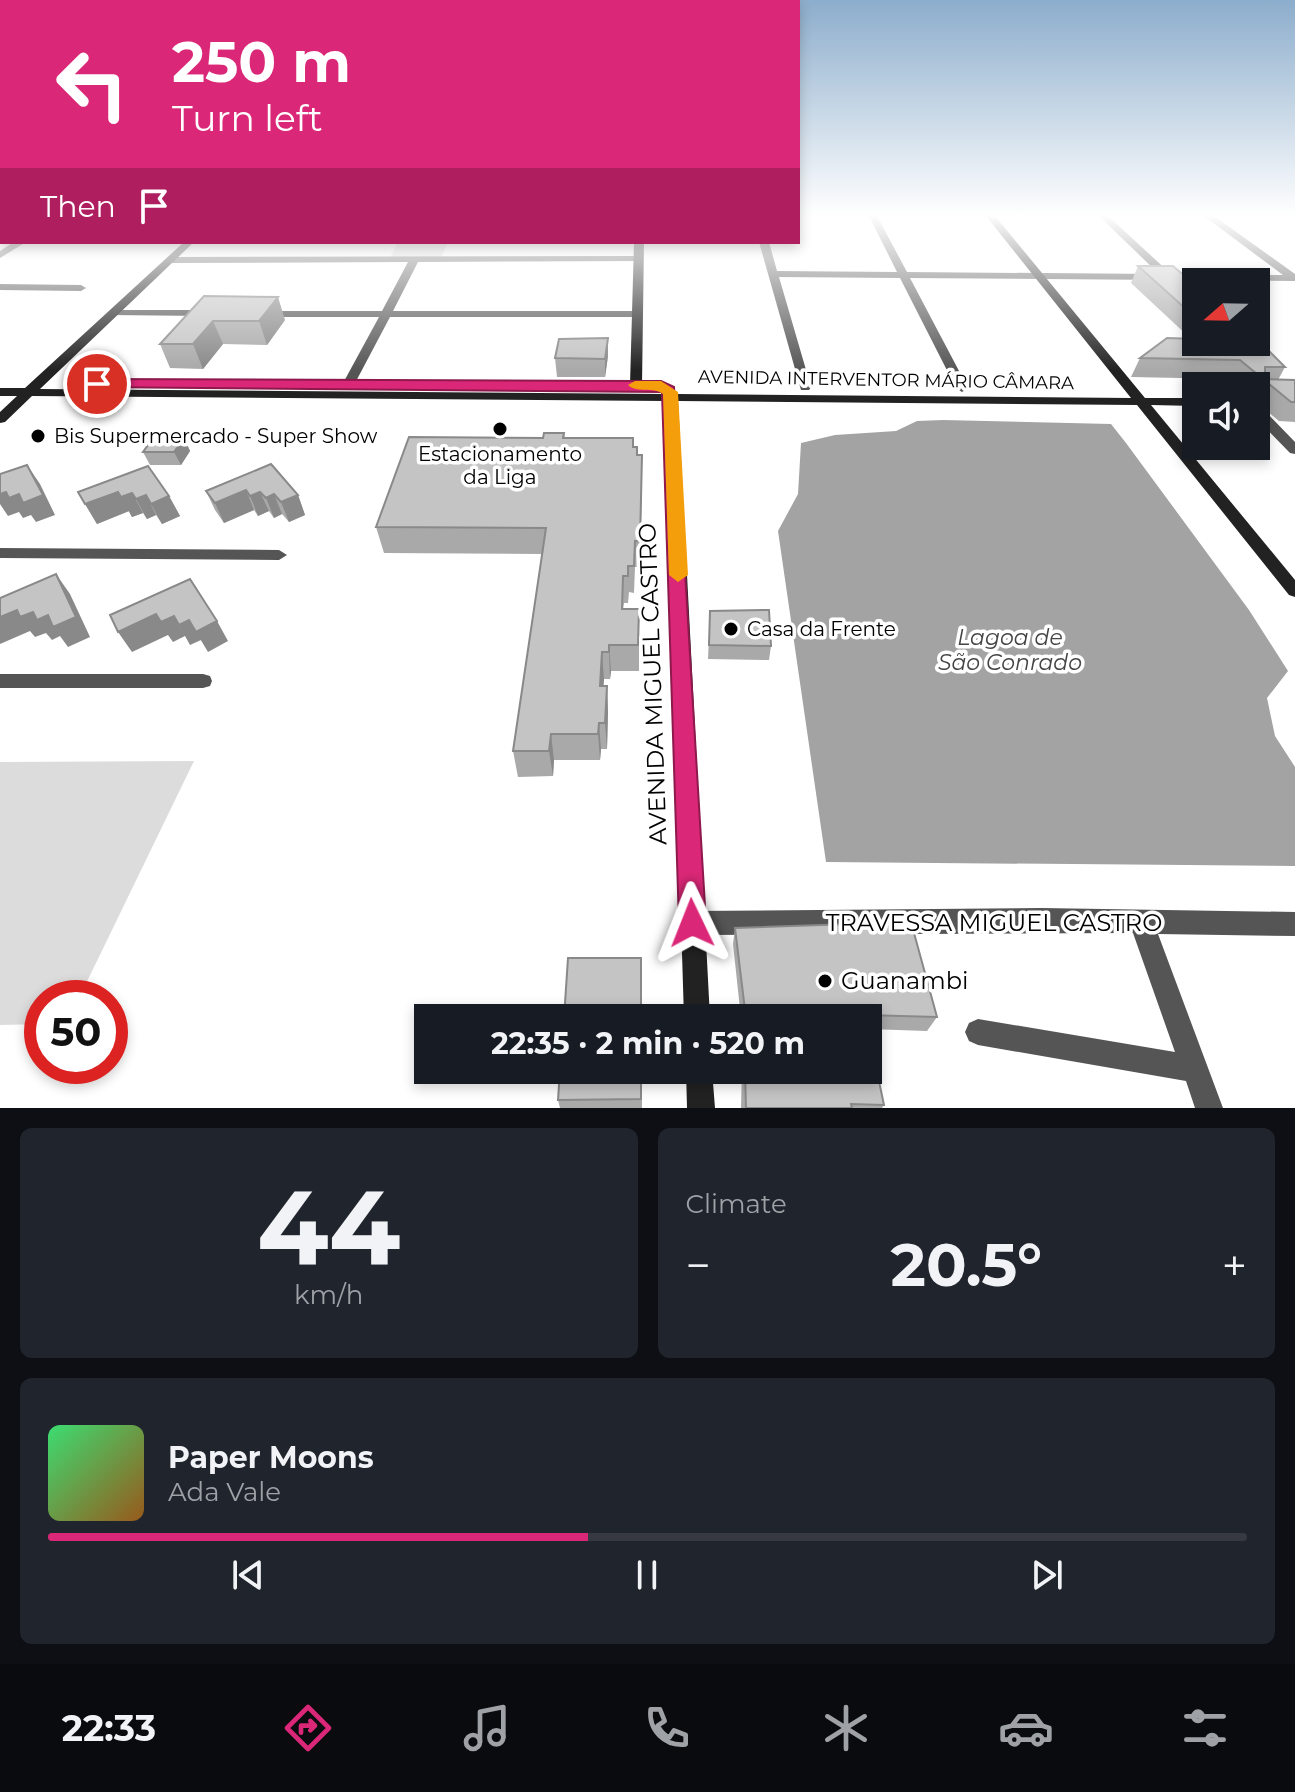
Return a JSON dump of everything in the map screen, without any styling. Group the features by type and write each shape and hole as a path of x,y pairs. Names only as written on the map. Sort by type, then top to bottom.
{"main road":[{"path":"0,419 163,268"},
{"path":"639,268 636,385 638,391 662,392"},
{"path":"1031,268 1295,591"},
{"name":"AVENIDA INTERVENTOR MÁRIO CÂMARA","path":"0,383 33,388 1136,396 1182,392"},
{"name":"AVENIDA INTERVENTOR MÁRIO CÂMARA","path":"0,392 33,388 636,385"},
{"name":"AVENIDA INTERVENTOR MÁRIO CÂMARA","path":"662,392 805,387 962,388 1182,401"},
{"name":"AVENIDA MIGUEL CASTRO","path":"662,392 696,1004"},
{"path":"700,1084 701,1108"}],"street":[{"path":"348,385 410,268"},
{"path":"771,268 805,387"},
{"path":"900,268 962,388"},
{"path":"1157,268 1182,290"},
{"path":"773,274 1294,278"},
{"path":"0,287 81,288"},
{"path":"113,313 219,313"},
{"path":"249,314 638,314"},
{"path":"1270,424 1295,450"},
{"path":"0,553 279,555"},
{"path":"0,681 203,681"},
{"name":"TRAVESSA MIGUEL CASTRO","path":"692,923 1042,920 1142,924 1295,924"},
{"path":"1142,924 1209,1108"},
{"path":"978,1032 1195,1069"}],"shaded area":[{"path":"194,761 88,980 24,980 24,1024 0,1025 0,762"}],"water":[{"name":"Lagoa de São Conrado","path":"917,421 1111,424 1126,443 1249,610 1288,671 1267,698 1275,736 1295,767 1295,866 826,862 778,531 798,494 801,443 835,435 896,431"}],"building":[{"path":"1140,268 1175,268 1182,274 1182,305"},
{"path":"204,296 278,297 259,321 213,321 193,344 160,344"},
{"path":"608,338 605,359 555,358 559,339"},
{"path":"1167,338 1182,339 1182,356 1270,356 1270,352 1285,367 1265,367 1265,372 1255,372 1240,360 1140,358"},
{"path":"1270,379 1295,380 1295,402 1270,385"},
{"path":"544,433 564,433 563,438 633,438 637,455 642,455 640,541 635,541 634,566 628,566 628,576 623,576 622,609 639,609 638,645 609,645 609,652 602,652 600,686 607,686 605,723 599,723 598,734 551,734 549,751 513,751 546,528 376,527 409,437 543,438"},
{"path":"153,438 184,438 174,452 143,452"},
{"path":"271,464 298,495 281,502 274,494 266,498 260,492 250,496 246,490 215,503 206,491"},
{"path":"27,465 43,495 23,503 19,494 9,498 6,492 0,494 0,474"},
{"path":"148,466 169,496 151,504 146,495 136,499 132,493 121,497 118,492 85,504 78,492"},
{"path":"56,574 76,617 53,627 48,615 37,620 33,612 20,617 17,610 0,617 0,598"},
{"path":"190,579 217,621 196,632 189,620 179,625 174,616 161,622 156,614 118,632 110,615"},
{"path":"769,610 771,646 709,645 710,611"},
{"name":"Guanambi","path":"911,922 937,1017 882,1015 882,1004 744,1004 735,928"},
{"path":"568,958 641,958 641,1004 565,1004"},
{"path":"559,1084 641,1084 641,1099 558,1100"},
{"path":"745,1084 880,1084 884,1105 851,1104 852,1108 746,1108"}],"slow traffic":[{"path":"635,385 661,385 671,392 678,575"}],"place":[{"name":"Estacionamento da Liga","path":"500,429"},
{"name":"Bis Supermercado - Super Show","path":"38,436"},
{"name":"Casa da Frente","path":"731,629"},
{"name":"Guanambi","path":"825,981"}],"route":[{"path":"97,384 661,385 669,390 692,923"}]}
